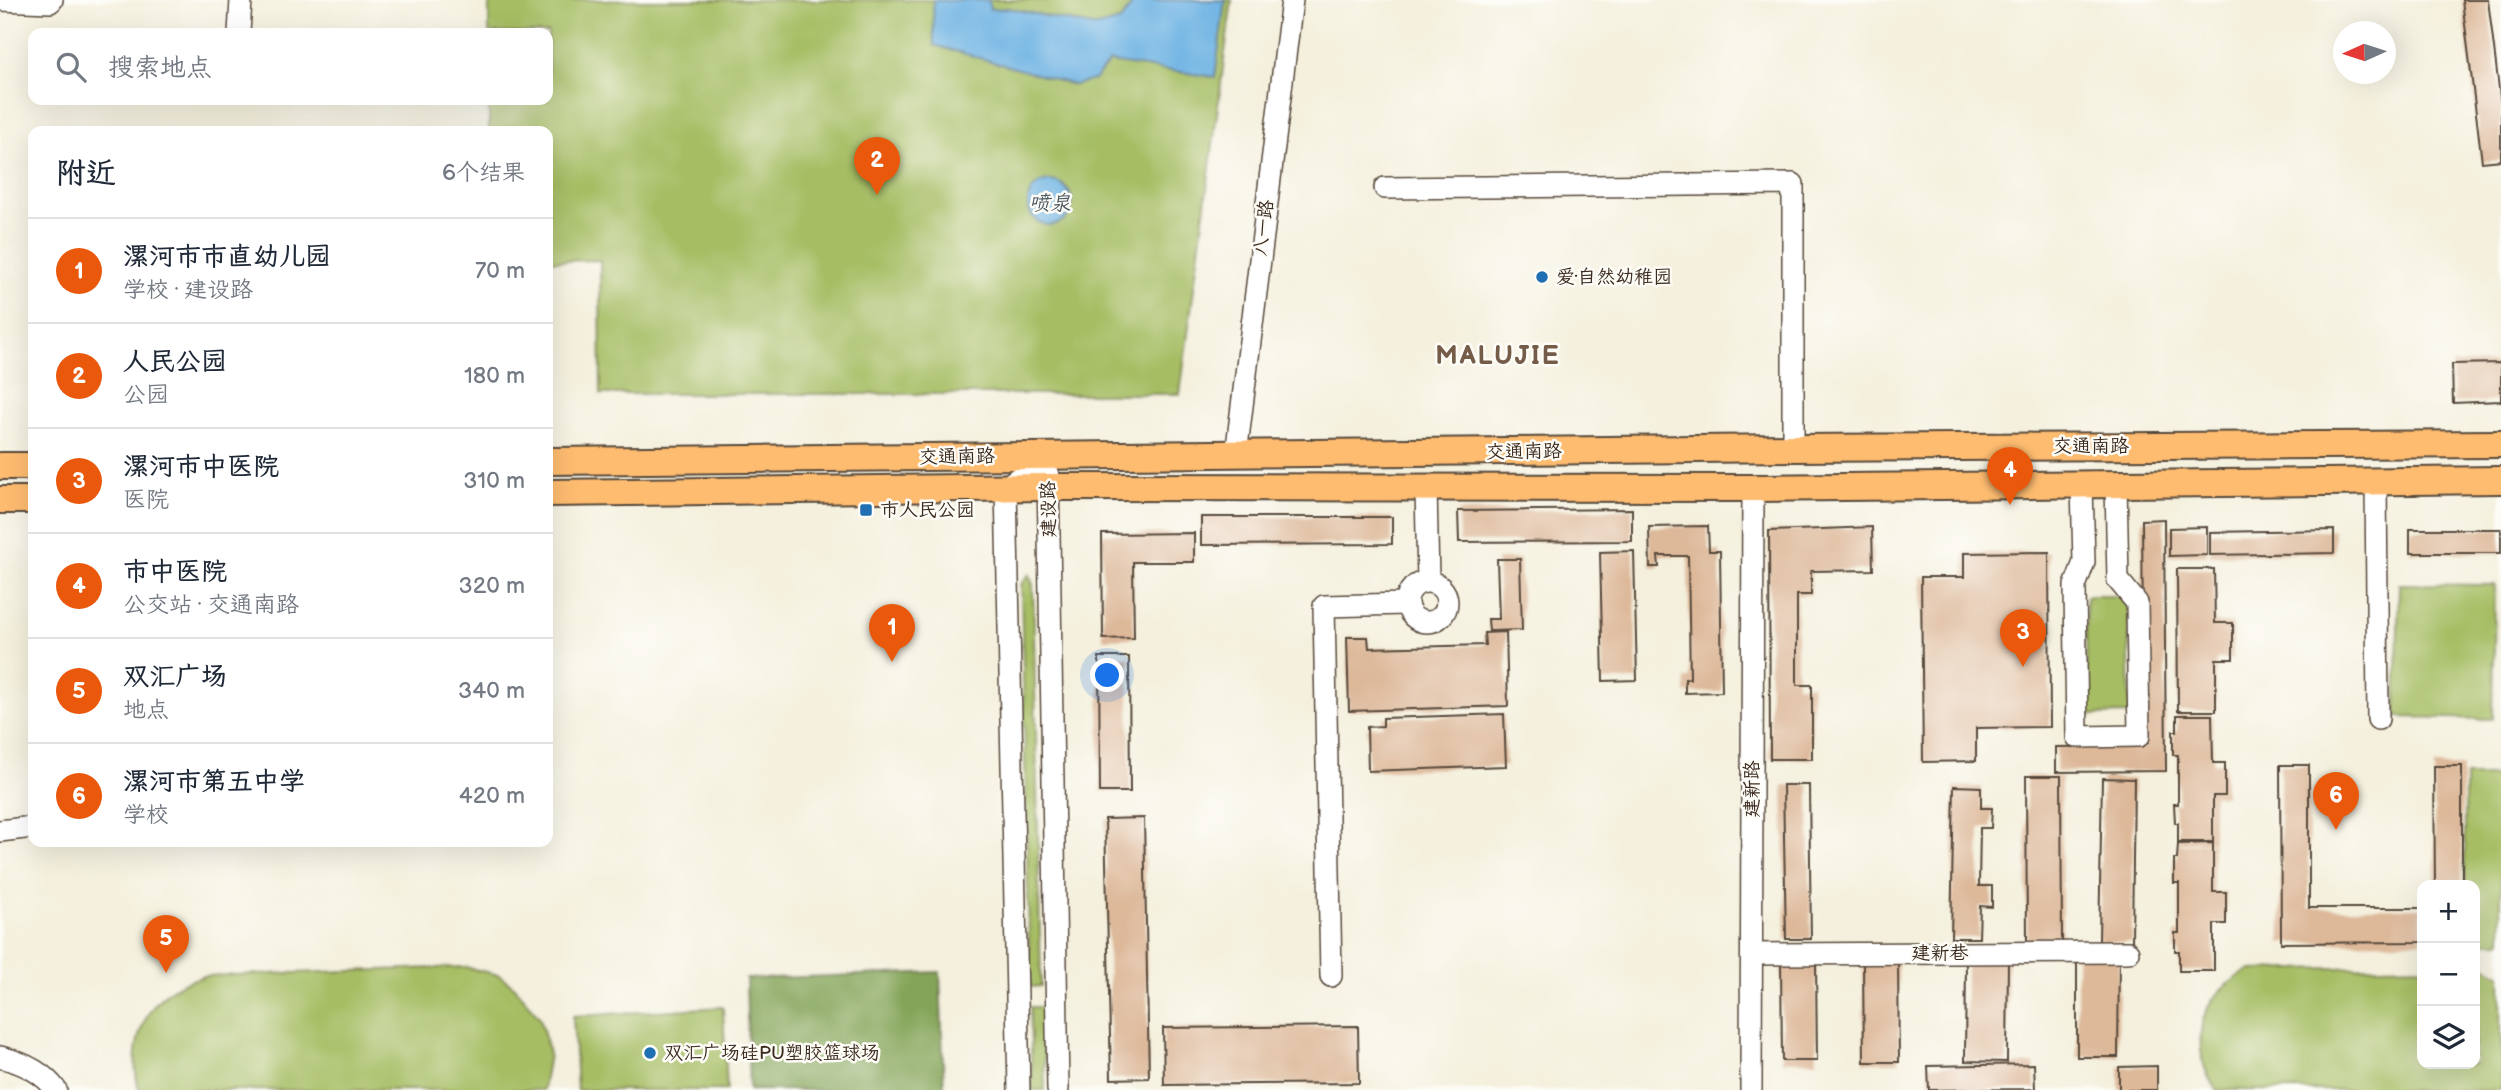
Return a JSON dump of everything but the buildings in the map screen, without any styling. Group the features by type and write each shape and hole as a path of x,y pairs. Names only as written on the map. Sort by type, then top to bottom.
{"main road":[{"name":"交通南路","path":"553,461 1237,456 1793,448 2501,444"},
{"path":"1426,453 1426,488"},
{"path":"0,466 28,466"},
{"name":"交通南路","path":"553,493 1006,487 1753,488 2501,480"},
{"path":"0,500 28,500"}],"street":[{"path":"0,0 52,0"},
{"path":"239,28 241,0"},
{"name":"八一路","path":"1237,456 1292,0"},
{"path":"1385,188 1793,184 1793,448"},
{"name":"建设路","path":"1048,456 1058,1090"},
{"name":"建设路","path":"1006,487 1048,456"},
{"path":"2376,481 2378,719"},
{"path":"2082,485 2084,562 2075,586 2077,737 2139,736 2137,603 2118,580 2116,484"},
{"path":"1006,487 1019,1090"},
{"path":"1426,488 1428,581"},
{"name":"建新路","path":"1751,1090 1753,488"},
{"path":"1428,581 1440,586 1447,597 1446,610 1442,616 1431,622 1412,616 1406,604 1407,596 1415,585 1428,581"},
{"path":"1331,976 1324,606 1406,604"},
{"path":"0,831 28,828"},
{"name":"建新巷","path":"1752,954 2128,951"},
{"path":"1017,997 1056,997"},
{"path":"0,1057 19,1061 50,1082 56,1090"}],"green space":[{"path":"489,0 1232,0 1180,394 601,394 600,260 553,261 553,126 489,126 489,105 553,105 553,28 489,28"},
{"path":"1029,574 1033,585 1041,986 1030,987 1021,585"},
{"path":"2399,584 2495,585 2493,719 2396,717"},
{"path":"2086,596 2128,596 2130,714 2087,715"},
{"path":"2465,776 2501,776 2501,942 2480,942 2480,880 2465,880"},
{"path":"2480,965 2501,975 2501,1090 2217,1090 2205,1069 2201,1031 2208,1007 2222,989 2249,970 2417,966 2417,1069 2480,1069"},
{"path":"465,967 499,975 515,987 540,1018 549,1054 543,1090 139,1090 136,1060 141,1031 155,1005 185,982 205,976"},
{"path":"940,972 944,1090 749,1090 746,979"},
{"name":"双汇广场硅PU塑胶篮球场","path":"723,1007 727,1090 577,1090 573,1016"},
{"path":"1030,1007 1043,1007 1045,1090 1032,1090"}],"water":[{"path":"933,0 989,0 990,9 1008,8 1097,27 1120,21 1131,6 1132,0 1225,0 1215,77 1109,62 1094,80 1074,85 934,45"},
{"name":"喷泉","path":"1050,181 1059,182 1066,187 1071,194 1071,212 1066,219 1059,224 1050,225 1041,224 1034,219 1029,212 1028,203 1029,194 1034,187 1041,182"}],"place":[{"name":"人民公园","path":"877,195"},
{"name":"爱·自然幼稚园","path":"1542,277"},
{"name":"市中医院","path":"2010,505"},
{"name":"市人民公园","path":"866,510"},
{"name":"漯河市市直幼儿园","path":"892,662"},
{"name":"漯河市中医院","path":"2023,667"},
{"name":"漯河市第五中学","path":"2336,830"},
{"name":"双汇广场","path":"166,973"},
{"name":"双汇广场硅PU塑胶篮球场","path":"650,1053"}],"district":[{"name":"MALUJIE","path":"1498,356"}]}
